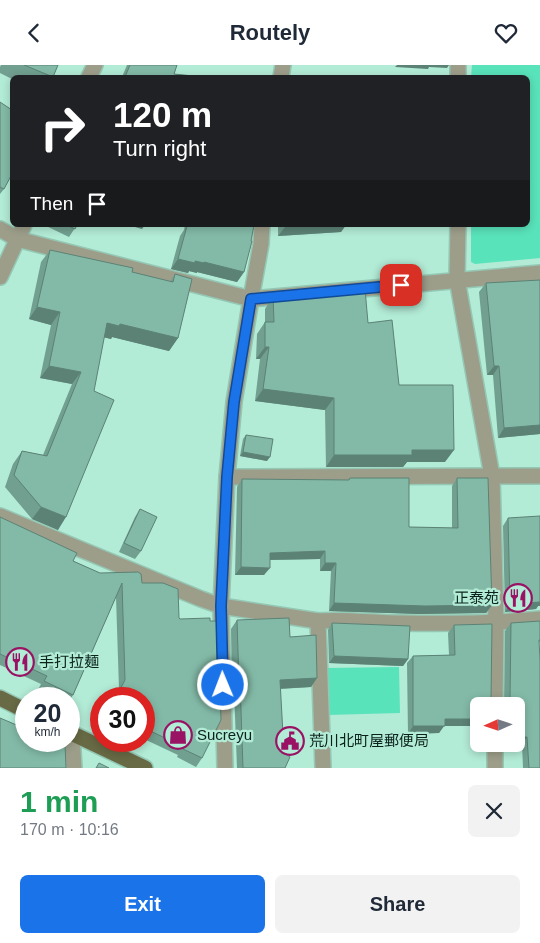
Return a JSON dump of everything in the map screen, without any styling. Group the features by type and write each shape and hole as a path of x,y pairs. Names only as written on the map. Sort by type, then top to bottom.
{"main road":[{"path":"0,698 15,706"},
{"path":"80,738 144,768"}],"street":[{"path":"0,277 23,227"},
{"path":"225,768 221,606 227,477 234,402 261,243 262,227"},
{"path":"458,227 457,279 492,476 496,623 495,697"},
{"path":"0,229 17,239 251,299 540,273"},
{"path":"227,477 540,476"},
{"path":"0,517 221,606 318,621 496,623 540,619"},
{"path":"318,621 323,768"},
{"path":"72,752 74,768"},
{"path":"495,753 495,768"}],"green space":[{"path":"472,65 540,65 540,258 475,264 471,262 471,227 530,227 530,75 471,75"},
{"path":"399,667 400,713 327,715 326,668"}],"building":[{"path":"24,65 58,65 54,75 48,75"},
{"path":"130,65 177,65 174,74 184,75 126,75"},
{"path":"0,102 10,109 10,178 4,189 0,187"},
{"path":"187,227 254,227 244,272 204,262 195,261 195,263 178,259"},
{"path":"50,250 133,268 132,272 173,282 175,274 192,279 178,338 120,324 119,326 107,323 94,391 114,400 66,517 41,507 14,475 22,451 47,456 81,372 49,366 60,312 37,307"},
{"path":"540,280 540,425 504,428 499,366 494,366 486,283"},
{"path":"365,289 368,323 392,320 399,385 453,385 454,450 412,450 412,455 334,455 334,398 263,389 269,347 265,347 265,322 274,322 273,296"},
{"path":"246,435 273,439 270,457 243,452"},
{"path":"350,478 409,478 409,527 458,528 457,478 488,478 492,605 425,606 334,603 336,563 325,563 325,551 270,553 270,568 241,567 242,479 349,480"},
{"path":"140,509 157,517 141,551 124,543"},
{"path":"540,516 540,602 510,604 508,518"},
{"path":"0,517 77,553 73,561 100,573 138,572 141,574 142,583 163,583 178,589 180,619 210,618 210,621 218,621 221,720 202,758 155,733 155,687 121,687 125,680 122,583 76,687 56,687 44,681 47,676 0,654"},
{"path":"289,618 290,637 316,635 317,678 280,680 284,753 290,757 285,768 243,768 237,620"},
{"path":"540,621 540,768 529,768 527,737 525,737 525,697 510,697 511,623"},
{"path":"332,623 410,626 408,659 334,656"},
{"path":"492,624 491,697 470,697 470,719 445,719 445,726 413,726 413,656 455,655 454,625"},
{"path":"0,718 15,724 15,752 65,752 66,768 0,768"},
{"path":"99,763 109,768 96,768"}],"place":[{"name":"正泰苑","path":"518,598"},
{"name":"手打拉麺","path":"20,662"},
{"name":"Sucreyu","path":"178,735"},
{"name":"荒川北町屋郵便局","path":"290,741"}],"route":[{"path":"223,685 221,606 227,477 234,402 251,299 401,285"}]}
